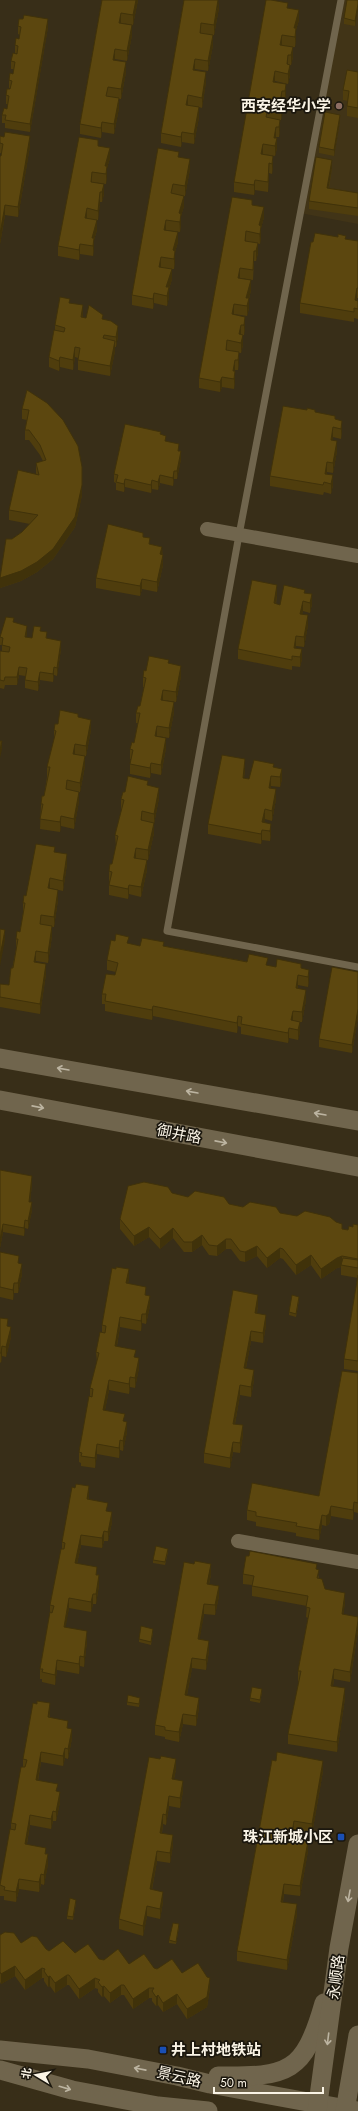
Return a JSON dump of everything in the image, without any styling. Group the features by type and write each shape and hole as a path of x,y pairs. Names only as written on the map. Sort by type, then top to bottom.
{"main road":[{"path":"0,1058 358,1121"},
{"name":"御井路","path":"0,1100 358,1167"},
{"name":"永顺路","path":"318,2107 340,1948 358,1844"},
{"path":"177,2076 266,2075 278,2072 298,2061 309,2047 314,2036 340,1948"},
{"path":"349,2110 358,2035"},
{"name":"景云路","path":"0,2050 88,2058 318,2107 349,2110"},
{"name":"景云路","path":"0,2070 72,2090 166,2109 208,2111"}],"street":[{"path":"208,529 358,556"},
{"path":"238,1541 358,1562"}],"lane":[{"path":"341,0 239,535 167,931 358,967"}],"shaded area":[{"name":"西安经华小学","path":"341,0 358,0 358,224 300,213"}],"building":[{"path":"102,0 136,0 133,15 121,13 119,23 132,25 127,51 115,49 113,60 126,62 121,89 108,87 106,96 119,98 114,124 102,122 101,128 80,124"},
{"path":"184,0 218,0 214,25 201,23 200,33 213,35 208,61 195,59 193,70 206,72 202,98 188,95 186,105 199,107 194,134 182,132 181,137 161,133"},
{"path":"266,0 288,3 287,8 299,10 294,28 296,28 295,37 282,35 280,45 293,47 291,55 288,55 287,64 290,65 288,74 275,71 273,82 286,84 285,91 282,91 280,101 283,101 281,110 268,108 266,117 280,120 279,127 276,127 274,138 277,138 275,146 263,144 261,154 273,156 272,164 269,163 268,182 255,180 254,185 234,182"},
{"path":"347,0 358,0 355,21 344,18"},
{"path":"24,15 48,19 30,124 5,120 6,115 2,115 4,108 7,109 9,96 6,95 7,89 10,89 12,81 9,80 10,73 13,74 15,62 11,61 13,53 17,54 18,46 15,45 16,38 19,39 21,27 18,26 19,19 23,19"},
{"path":"347,70 358,72 358,108 347,106 349,91 343,90"},
{"path":"325,112 340,115 334,150 319,147"},
{"path":"5,132 30,136 18,207 5,205 0,234 0,156 3,144 0,143 0,136 4,137"},
{"path":"79,137 98,140 98,146 110,148 105,166 107,166 106,174 92,172 91,182 104,184 102,192 100,192 98,211 87,208 85,218 97,220 92,238 94,238 93,246 80,244 79,250 58,246"},
{"path":"158,148 179,152 178,157 190,159 185,186 173,184 171,193 184,196 179,213 181,214 180,222 166,220 164,230 178,232 173,250 175,251 174,259 161,257 159,267 172,269 166,287 169,287 167,296 154,293 153,299 132,295"},
{"path":"316,157 332,160 327,188 358,193 358,208 309,201"},
{"path":"232,197 252,200 252,205 264,207 259,225 261,226 260,234 246,231 245,241 258,243 256,251 254,251 253,270 240,268 238,278 251,280 246,298 249,298 247,306 234,304 232,314 245,317 244,325 241,325 239,334 243,335 241,343 227,340 226,350 239,352 238,360 235,360 233,371 235,371 234,379 222,377 220,382 199,378"},
{"path":"315,233 338,237 338,234 346,236 345,239 358,241 358,288 355,300 358,301 358,309 354,308 354,312 300,303 311,242 313,242"},
{"path":"60,297 70,299 69,303 83,305 81,317 86,318 89,305 103,315 102,319 111,321 118,326 116,337 104,335 103,338 115,341 110,366 78,360 80,348 75,347 73,360 60,357 59,361 49,357 54,330 64,332 65,328 55,325"},
{"path":"27,390 47,403 63,420 78,446 82,467 82,485 75,517 53,549 37,562 21,571 0,578 6,539 12,539 22,532 38,515 9,510 18,470 39,475 36,463 46,460 40,445 29,430 25,430 29,410 22,409"},
{"path":"283,406 315,410 315,412 335,416 335,419 342,421 341,429 333,427 331,440 337,441 333,463 327,462 325,474 333,475 331,484 324,482 323,485 270,476"},
{"path":"125,424 161,432 160,434 166,436 165,441 179,444 178,451 181,451 177,471 174,471 173,478 160,475 158,482 152,480 151,485 125,479 124,484 116,482 118,475 114,474"},
{"path":"108,524 143,533 143,537 150,538 149,544 162,547 160,554 163,555 157,582 142,579 140,586 96,578"},
{"path":"252,580 277,585 274,603 280,605 284,585 305,590 304,593 312,594 310,603 303,601 300,614 308,615 304,637 296,636 294,648 302,649 300,657 292,656 292,660 238,649"},
{"path":"6,617 14,618 13,622 27,626 25,637 32,638 34,626 41,627 40,631 47,632 46,638 61,641 57,668 54,667 53,674 40,672 38,682 25,680 27,668 19,667 17,677 5,677 4,681 0,680 0,651 9,652 10,647 2,645 3,638 0,637"},
{"path":"149,656 169,660 168,663 181,666 176,692 163,690 161,700 174,702 169,728 157,726 155,736 166,738 161,765 151,763 150,768 130,764 133,750 130,749 132,742 134,743 140,713 136,713 138,706 140,706 146,678 143,677 144,670 146,671"},
{"path":"60,710 78,714 78,717 91,720 86,746 75,744 73,754 85,756 80,783 67,780 66,789 79,792 74,819 61,816 60,822 40,819 43,804 41,804 42,796 44,796 50,767 47,767 56,731 54,730 55,724 58,724"},
{"path":"222,755 245,759 243,778 249,779 254,760 274,764 273,767 282,769 280,777 271,776 269,788 276,789 272,811 265,809 262,822 271,824 270,831 262,830 261,834 208,824"},
{"path":"128,776 148,781 147,785 159,788 154,814 142,811 141,820 154,823 148,850 136,848 134,858 147,860 141,887 129,885 128,889 109,885 112,872 109,871 118,836 115,835 124,800 121,799 123,792 125,792"},
{"path":"36,844 55,847 54,852 67,854 63,881 50,878 48,888 58,890 54,917 41,915 40,924 52,926 48,953 36,951 34,962 46,964 40,1004 0,997 0,984 9,985 11,968 13,968 18,939 16,939 17,931 20,932 25,903 23,903 24,895 26,896"},
{"path":"0,929 5,930 0,956"},
{"path":"116,934 129,937 127,943 140,946 142,938 164,942 163,946 247,962 249,954 268,958 266,965 276,967 277,959 301,964 301,968 309,970 308,977 298,975 296,988 306,990 302,1012 293,1011 291,1020 300,1022 298,1030 289,1028 288,1033 241,1024 242,1017 238,1016 237,1023 153,1006 152,1010 105,1001 106,994 102,994 106,974 115,975 118,963 107,960 111,940 115,941"},
{"path":"332,967 358,972 358,1009 352,1045 319,1039"},
{"path":"0,1170 32,1176 29,1202 32,1202 28,1221 25,1220 24,1228 3,1224 0,1240"},
{"path":"144,1182 168,1187 172,1193 188,1197 195,1191 224,1197 229,1204 243,1207 250,1202 276,1207 280,1213 297,1216 305,1211 330,1217 336,1222 342,1224 342,1229 348,1230 349,1226 353,1227 353,1224 358,1225 358,1259 342,1256 321,1269 311,1255 296,1265 283,1249 280,1248 267,1258 257,1246 245,1252 240,1251 231,1239 226,1239 217,1246 209,1245 202,1235 192,1242 184,1242 173,1228 160,1239 149,1227 134,1236 120,1219 128,1186"},
{"path":"0,1252 19,1256 18,1263 22,1264 18,1283 14,1283 13,1290 0,1287"},
{"path":"343,1258 358,1260 358,1268 341,1265"},
{"path":"116,1267 129,1269 126,1283 146,1287 145,1295 150,1296 146,1314 142,1314 141,1321 120,1317 115,1346 136,1350 134,1357 139,1358 135,1378 130,1377 129,1384 109,1380 103,1410 125,1414 123,1421 127,1422 123,1441 120,1440 119,1448 97,1444 95,1458 81,1456 82,1453 79,1452 89,1396 92,1397 93,1389 90,1388 99,1353 96,1352 100,1332 105,1333 106,1326 102,1325 112,1268 116,1269"},
{"path":"358,1275 358,1361 344,1359"},
{"path":"233,1290 258,1295 255,1313 266,1315 263,1333 251,1331 244,1368 254,1370 251,1387 240,1385 233,1424 243,1425 240,1443 233,1442 230,1458 204,1453"},
{"path":"292,1295 299,1297 296,1314 289,1312"},
{"path":"0,1318 8,1319 7,1326 11,1327 6,1347 2,1346 1,1353 0,1353"},
{"path":"342,1371 358,1373 358,1503 354,1502 353,1510 331,1506 329,1514 326,1516 322,1515 319,1530 296,1526 297,1523 256,1516 256,1512 247,1510 252,1483 319,1496"},
{"path":"76,1484 89,1486 87,1499 108,1503 106,1511 112,1512 108,1532 104,1531 102,1538 81,1535 75,1563 97,1567 96,1575 99,1575 96,1594 93,1594 91,1602 69,1598 64,1627 87,1631 84,1657 80,1656 79,1664 57,1660 55,1675 42,1672 43,1669 40,1669 50,1612 52,1613 54,1606 50,1605 61,1549 64,1549 65,1543 62,1542 72,1487 75,1488"},
{"path":"156,1546 168,1549 165,1562 153,1560"},
{"path":"250,1551 317,1564 316,1569 319,1570 317,1578 322,1579 325,1589 345,1593 342,1614 358,1617 350,1672 334,1669 331,1686 345,1688 337,1742 288,1734 301,1671 298,1671 310,1608 306,1607 308,1596 252,1586 254,1576 243,1574 246,1556 249,1556"},
{"path":"195,1561 211,1564 207,1584 219,1586 215,1605 204,1604 198,1639 209,1641 206,1660 192,1658 185,1695 199,1698 196,1716 183,1714 179,1732 165,1730 165,1727 155,1725 184,1562 194,1564"},
{"path":"141,1626 153,1629 151,1642 139,1639"},
{"path":"252,1687 262,1689 260,1700 250,1698"},
{"path":"128,1695 140,1698 139,1704 127,1702"},
{"path":"37,1701 50,1703 48,1717 68,1721 67,1728 72,1729 68,1749 65,1748 63,1756 41,1752 36,1780 58,1784 56,1791 60,1792 56,1812 53,1811 51,1819 30,1815 25,1844 46,1848 45,1854 48,1854 44,1875 41,1874 39,1882 19,1879 16,1892 4,1890 5,1887 0,1885 10,1829 15,1830 16,1824 11,1823 21,1767 25,1767 27,1760 23,1759 33,1703 37,1704"},
{"path":"277,1752 323,1761 312,1824 294,1821 291,1838 308,1841 300,1886 284,1884 281,1902 297,1904 287,1960 237,1951 272,1760 276,1761"},
{"path":"161,1756 176,1759 172,1779 183,1781 180,1798 169,1796 166,1815 163,1814 160,1833 173,1835 170,1853 157,1851 150,1889 163,1892 160,1909 147,1906 143,1926 119,1919 149,1757 160,1759"},
{"path":"70,1898 76,1900 73,1917 67,1916"},
{"path":"173,1923 179,1924 176,1942 169,1940"},
{"path":"5,1932 14,1933 21,1943 32,1936 37,1937 49,1951 63,1941 75,1953 88,1944 99,1959 104,1960 118,1949 129,1964 144,1954 154,1968 157,1969 172,1959 182,1973 198,1963 207,1977 210,1978 207,1997 187,2009 177,1994 163,2003 158,1995 156,1997 152,1991 154,1988 149,1988 133,1999 124,1985 121,1985 110,1993 98,1982 100,1980 95,1978 79,1989 69,1975 55,1983 50,1976 48,1977 44,1971 45,1969 42,1968 25,1980 15,1966 1,1974 0,1935"}],"place":[{"name":"西安经华小学","path":"339,106"},
{"name":"珠江新城小区","path":"341,1837"},
{"name":"井上村地铁站","path":"163,2050"}]}
